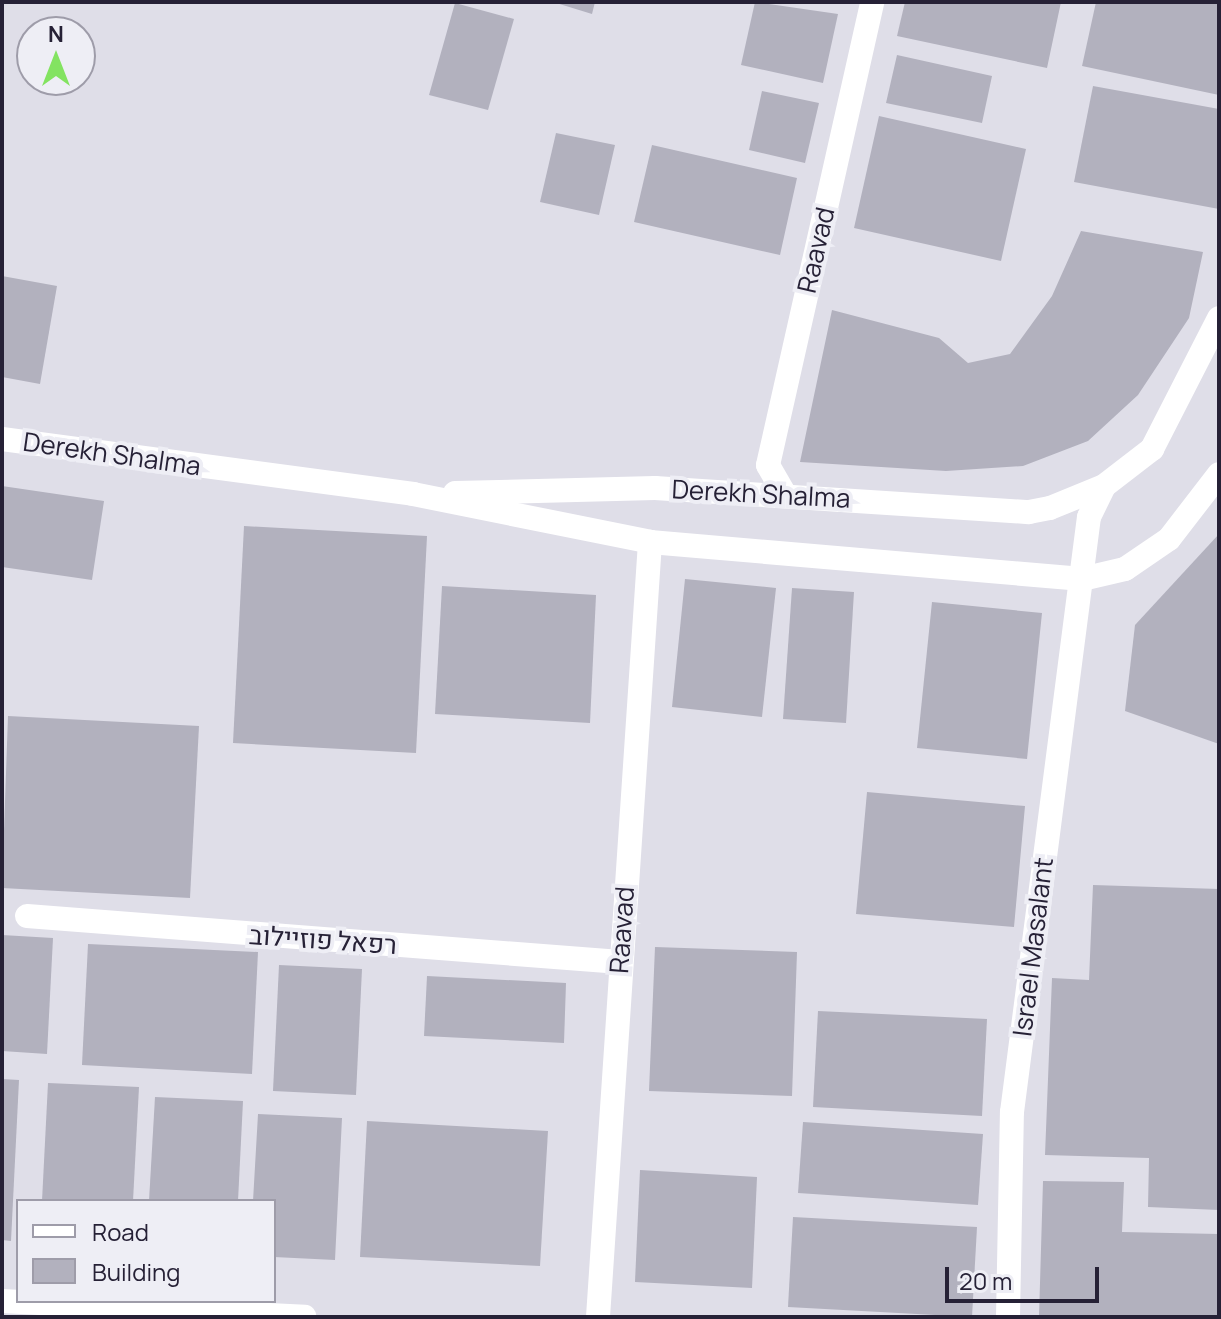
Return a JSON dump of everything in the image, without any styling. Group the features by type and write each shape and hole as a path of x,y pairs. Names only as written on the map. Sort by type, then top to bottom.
{"street":[{"name":"Raavad","path":"784,493 768,465 872,2"},
{"name":"Derekh Shalma","path":"413,494 655,488 784,493 1029,512 1069,503 1104,486 1152,449 1219,318"},
{"name":"Derekh Shalma","path":"2,439 413,494 650,542 1082,579 1125,569 1169,539 1219,474"},
{"name":"Israel Masalant","path":"1008,1317 1012,1112 1089,517 1104,486"},
{"name":"Raavad","path":"598,1317 650,542"},
{"name":"רפאל פוזיילוב","path":"27,916 620,962"},
{"path":"40,1303 305,1317"}],"building":[{"path":"553,2 595,2 592,14"},
{"path":"755,2 838,14 823,83 741,65"},
{"path":"905,2 1061,2 1047,68 897,36"},
{"path":"1096,2 1219,2 1219,95 1082,66"},
{"path":"455,3 514,19 488,110 429,95"},
{"path":"897,55 992,76 982,123 886,103"},
{"path":"1093,86 1219,109 1219,209 1074,182"},
{"path":"762,91 819,103 805,163 749,150"},
{"path":"879,116 1026,149 1001,261 854,228"},
{"path":"556,133 615,145 599,215 540,202"},
{"path":"652,145 797,178 780,255 634,222"},
{"path":"1081,231 1203,252 1189,318 1138,395 1088,441 1023,466 946,471 800,462 832,310 939,338 968,363 1010,354 1052,296"},
{"path":"2,276 57,286 40,384 2,377"},
{"path":"2,486 104,501 92,580 2,567"},
{"path":"244,526 427,536 416,753 233,743"},
{"path":"1219,534 1219,744 1125,711 1135,625"},
{"path":"685,579 776,588 762,717 672,707"},
{"path":"442,586 596,595 590,723 435,714"},
{"path":"792,588 854,592 846,723 783,719"},
{"path":"932,602 1042,613 1027,759 917,748"},
{"path":"8,716 199,726 190,898 2,888"},
{"path":"867,792 1025,806 1014,927 856,914"},
{"path":"1093,885 1219,889 1219,1210 1148,1207 1149,1158 1045,1155 1052,978 1089,980"},
{"path":"2,935 53,938 47,1054 2,1051"},
{"path":"88,944 258,952 252,1074 82,1065"},
{"path":"655,947 797,952 792,1096 649,1091"},
{"path":"279,965 362,969 356,1095 273,1091"},
{"path":"427,976 566,983 564,1043 424,1036"},
{"path":"818,1011 987,1019 982,1116 813,1107"},
{"path":"2,1079 19,1080 11,1241 2,1240"},
{"path":"48,1083 139,1087 133,1199 42,1199"},
{"path":"155,1097 243,1101 238,1199 149,1199"},
{"path":"258,1114 342,1118 335,1260 276,1257 276,1199 253,1199"},
{"path":"367,1121 548,1131 540,1266 360,1257"},
{"path":"803,1122 983,1134 978,1205 798,1193"},
{"path":"640,1170 757,1177 752,1288 635,1282"},
{"path":"1043,1181 1124,1182 1122,1232 1219,1234 1219,1317 1039,1317"},
{"path":"793,1217 977,1227 972,1317 788,1307"}]}
